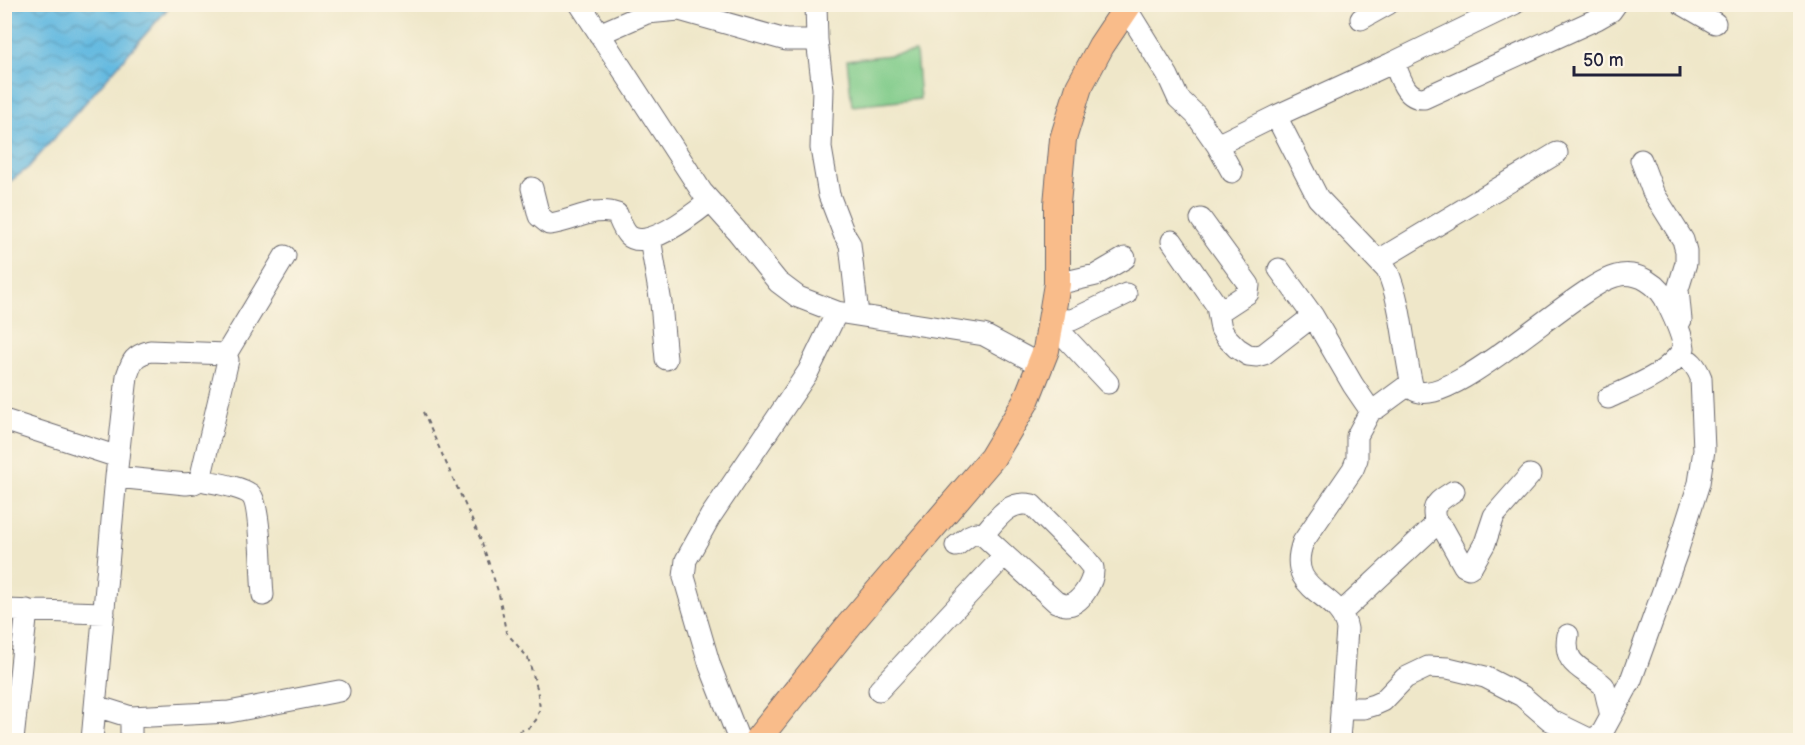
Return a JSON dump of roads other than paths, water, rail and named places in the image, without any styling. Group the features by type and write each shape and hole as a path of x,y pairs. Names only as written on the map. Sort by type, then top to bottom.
{"main road":[{"path":"756,741 932,525 992,458 1025,403 1046,350 1057,284 1057,204 1063,139 1079,87 1101,46 1128,6"}],"street":[{"path":"580,4 702,192 778,282 798,297 837,312 984,335 1040,364"},
{"path":"816,4 817,40 823,89 821,148 829,195 850,244 858,315"},
{"path":"1361,19 1388,4"},
{"path":"1217,145 1394,62 1481,12 1514,4"},
{"path":"1394,62 1407,90 1412,96 1424,98 1597,19 1611,11 1616,4"},
{"path":"1682,4 1714,23"},
{"path":"1128,6 1178,98 1196,115 1232,172"},
{"path":"599,34 647,13 679,10 786,40 817,40"},
{"path":"1276,116 1318,198 1387,270 1400,313 1411,383 1417,392 1426,393 1453,385 1600,283 1619,275 1642,278 1665,296 1681,345 1697,367 1701,378 1704,450 1699,483 1658,609 1630,680 1602,733 1594,739 1587,738 1550,720 1522,696 1503,686 1485,677 1448,668 1428,667 1405,678 1383,701 1374,705 1364,708 1341,708"},
{"path":"1379,260 1557,153"},
{"path":"1608,398 1654,377 1681,345 1678,290 1686,263 1686,251 1683,240 1653,192 1641,160"},
{"path":"532,188 539,216 549,224 589,213 611,212 617,214 629,236 637,240 650,238 680,224 710,201"},
{"path":"1201,219 1250,285 1248,293 1219,312"},
{"path":"650,238 661,303 666,359"},
{"path":"1172,241 1217,306 1221,329 1226,337 1248,355 1264,354 1313,316"},
{"path":"200,480 228,360 226,354 285,256"},
{"path":"1057,284 1096,275 1125,258"},
{"path":"1279,269 1313,316 1366,404 1377,408 1411,383"},
{"path":"1050,324 1072,320 1126,294"},
{"path":"739,741 703,644 684,577 686,560 710,517 808,372 837,312"},
{"path":"1050,324 1108,383"},
{"path":"92,741 117,467 127,376 132,361 140,354 150,351 226,354"},
{"path":"1339,741 1347,629 1345,619 1307,581 1300,571 1299,555 1303,542 1353,470 1357,459 1358,436 1372,408"},
{"path":"4,420 117,467 186,484 200,480 239,489 250,495 255,502 258,518 262,595"},
{"path":"1435,520 1444,530 1464,566 1469,568 1485,543 1494,516 1530,475"},
{"path":"1341,613 1433,527 1434,510 1438,503 1454,491"},
{"path":"932,525 962,552 969,536 976,533 983,535 1056,602 1066,605 1074,603 1085,592 1091,581 1093,568 1032,506 1024,503 1004,510 983,535"},
{"path":"879,690 1005,555"},
{"path":"4,610 104,613"},
{"path":"13,741 27,610"},
{"path":"1568,635 1566,646 1570,659 1604,686 1611,716"},
{"path":"96,706 131,717 229,712 339,691"},
{"path":"131,717 131,741"}],"water":[{"path":"5,4 171,5 28,168 5,185"}]}
